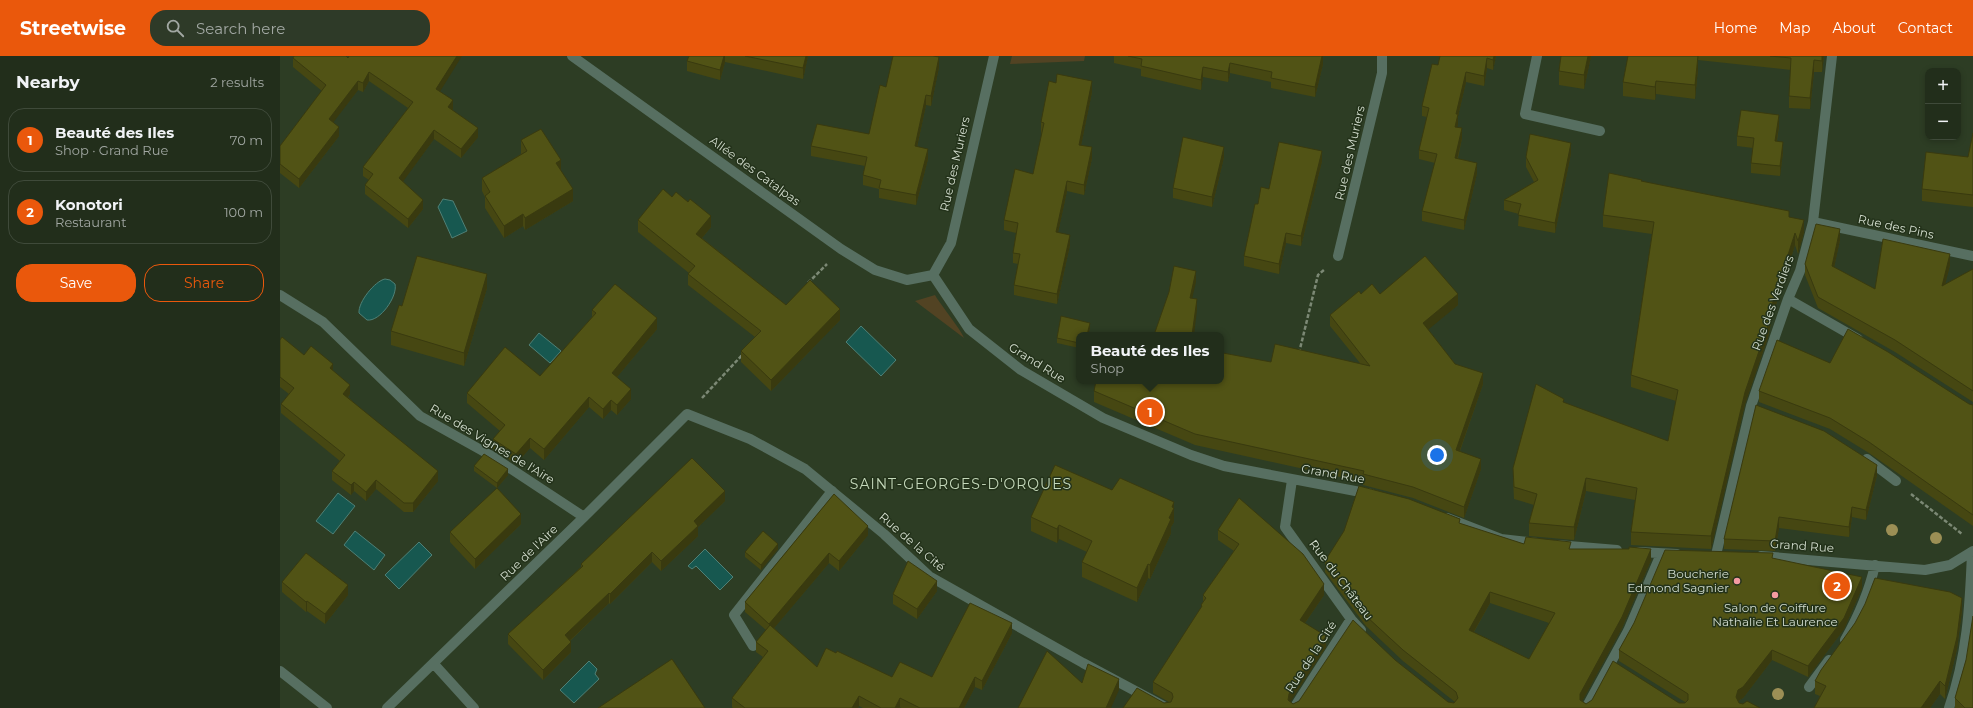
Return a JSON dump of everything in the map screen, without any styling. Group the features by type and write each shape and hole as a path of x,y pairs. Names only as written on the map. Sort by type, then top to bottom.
{"street":[{"name":"Allée des Catalpas","path":"572,56 841,248 875,270 907,280 934,275"},
{"name":"Rue des Muriers","path":"934,275 951,243 994,56"},
{"name":"Rue des Muriers","path":"1338,256 1380,81 1382,56"},
{"path":"1537,56 1525,114 1600,131"},
{"name":"Rue des Verdiers","path":"1730,555 1712,555 1754,408 1788,299 1800,270 1813,222 1832,56"},
{"name":"Rue des Pins","path":"1813,222 1973,256"},
{"name":"Grand Rue","path":"934,275 969,329 1021,370 1103,418 1191,455 1224,466 1292,480 1361,491 1382,497"},
{"name":"Rue des Vignes de l'Aire","path":"280,295 323,322 420,416 490,455 584,518"},
{"path":"1788,299 1870,346"},
{"name":"Rue de l'Aire","path":"387,708 584,518 687,414"},
{"name":"Rue de la Cité","path":"687,414 750,438 806,469 884,534 929,576 1166,708"},
{"path":"1860,455 1896,481"},
{"name":"Rue du Château","path":"1292,480 1285,527 1351,619 1367,635"},
{"path":"753,646 734,615 832,491"},
{"path":"1438,515 1501,538 1536,543 1661,554 1684,554"},
{"name":"Grand Rue","path":"1751,556 1925,570 1950,565 1972,552"},
{"path":"1949,708 1956,688 1970,612 1972,552"},
{"path":"1586,708 1614,664 1661,554"},
{"path":"1809,687 1838,649 1860,613 1870,588 1875,565"},
{"name":"Rue de la Cité","path":"1294,708 1351,619"},
{"path":"434,664 474,708"},
{"path":"280,671 327,708"}],"path":[{"path":"804,288 841,248"},
{"path":"1298,360 1318,275 1338,256"},
{"path":"687,414 745,351"},
{"path":"1896,481 1967,539"}],"shaded area":[{"path":"1012,56 1085,56 1084,61 1010,64"},
{"path":"935,295 959,330 964,338 915,301"}],"water":[{"path":"443,199 453,201 467,231 452,238 438,207"},
{"path":"385,279 390,280 395,284 394,295 382,313 372,320 367,320 359,313 361,303 372,288"},
{"path":"861,326 896,360 881,376 846,342"},
{"path":"539,333 561,351 550,363 529,345"},
{"path":"338,493 355,506 333,534 316,521"},
{"path":"355,531 385,555 374,570 344,545"},
{"path":"419,542 432,555 399,589 385,575"},
{"path":"705,549 733,577 720,590 696,566 692,569 688,566"},
{"path":"589,661 597,669 595,674 599,679 574,703 560,690"}],"building":[{"path":"294,56 346,56 348,58 349,56 457,56 436,89 453,100 448,107 478,128 461,149 434,130 399,178 423,200 408,219 365,185 373,174 363,167 413,102 369,72 363,83 358,81 329,119 339,127 299,179 280,164 280,146 326,85 293,58"},
{"path":"689,56 724,56 720,70 687,61"},
{"path":"745,56 806,56 803,68"},
{"path":"893,56 939,57 931,96 926,95 915,146 928,149 916,195 879,188 881,180 863,175 867,157 811,146 817,124 869,134 880,85 886,87"},
{"path":"1128,56 1322,56 1315,87 1271,78 1272,72 1230,63 1228,72 1203,67 1201,80 1141,66 1142,59"},
{"path":"1440,56 1494,56 1493,60 1487,58 1484,76 1466,72 1456,114 1458,114 1455,127 1462,128 1455,158 1477,163 1464,220 1422,211 1437,154 1419,150 1429,108 1422,106 1432,64 1438,65"},
{"path":"1561,56 1588,56 1584,75 1559,71"},
{"path":"1628,56 1698,56 1695,85 1656,81 1655,87 1623,82"},
{"path":"1770,56 1822,56 1822,61 1814,60 1810,98 1789,96 1791,58"},
{"path":"1057,74 1092,81 1079,145 1092,147 1084,185 1067,181 1056,232 1070,235 1057,294 1014,285 1020,254 1013,253 1018,223 1004,220 1015,169 1033,174 1044,123 1041,122 1049,81 1056,83"},
{"path":"1741,110 1779,115 1775,141 1783,142 1780,166 1751,163 1754,138 1737,136"},
{"path":"541,129 561,160 556,163 573,189 525,218 523,214 504,226 485,196 490,192 482,178 527,151 521,140"},
{"path":"1973,133 1973,195 1922,189 1926,152 1968,157"},
{"path":"1530,134 1571,143 1555,223 1518,215 1521,204 1504,200 1538,180 1526,157"},
{"path":"1183,137 1224,147 1212,197 1173,188"},
{"path":"1279,142 1322,151 1301,236 1286,233 1279,264 1244,256 1255,204 1258,204 1261,187 1269,189"},
{"path":"1609,173 1642,180 1641,181 1789,211 1789,217 1804,220 1798,241 1795,233 1772,305 1768,325 1745,392 1711,536 1631,532 1637,488 1586,478 1574,527 1529,523 1537,494 1514,487 1513,468 1536,384 1564,399 1563,402 1668,441 1678,390 1631,375 1654,222 1603,215"},
{"path":"663,189 672,197 676,192 688,202 690,199 711,216 696,234 786,305 810,280 840,309 771,380 741,351 761,331 688,274 695,266 638,220"},
{"path":"1816,224 1840,229 1832,266 1875,289 1883,239 1950,254 1942,286 1973,269 1973,391 1895,340 1818,297 1805,264"},
{"path":"417,256 487,274 464,353 391,331 399,305 402,306"},
{"path":"1425,256 1458,294 1423,323 1455,364 1483,373 1456,450 1481,459 1464,507 1413,487 1363,474 1364,471 1195,434 1094,391 1095,384 1224,384 1224,353 1271,362 1275,344 1370,366 1330,315 1359,291 1361,294 1372,284 1380,294"},
{"path":"1174,266 1196,271 1190,298 1197,299 1192,332 1155,332 1169,292"},
{"path":"615,284 657,318 612,373 631,389 617,405 611,400 603,409 589,397 544,449 530,438 516,454 493,439 505,425 467,393 505,347 540,376 596,313 592,310"},
{"path":"1061,316 1090,323 1088,332 1076,332 1076,342 1057,338"},
{"path":"1848,329 1888,352 1969,404 1973,405 1973,515 1869,442 1830,418 1759,391 1777,340 1830,363"},
{"path":"282,337 304,355 311,346 333,364 330,368 350,385 343,394 438,471 413,503 404,503 376,480 366,492 354,482 351,485 332,471 345,455 281,404 294,388 280,377 280,340"},
{"path":"1756,405 1824,431 1877,465 1866,510 1852,507 1849,527 1779,517 1775,541 1724,539"},
{"path":"484,454 508,469 497,483 474,466"},
{"path":"692,458 725,491 694,521 698,526 661,561 652,552 610,594 609,593 565,635 571,642 543,670 508,634 583,566 581,564"},
{"path":"1055,465 1112,490 1120,478 1174,502 1172,507 1174,508 1169,518 1171,519 1150,565 1148,564 1137,588 1082,562 1092,541 1059,525 1057,529 1031,517"},
{"path":"1359,486 1409,499 1460,519 1459,523 1524,544 1526,537 1571,542 1569,549 1629,549 1629,547 1651,549 1622,617 1580,694 1580,700 1586,704 1592,700 1613,661 1679,703 1685,703 1688,700 1688,694 1619,650 1634,623 1665,550 1773,553 1772,558 1862,577 1844,618 1808,666 1772,650 1743,687 1738,690 1736,697 1739,703 1743,704 1747,701 1760,708 1123,708 1137,688 1164,703 1171,702 1173,697 1172,693 1153,682 1202,606 1201,605 1206,598 1203,595 1239,544 1218,530 1239,498 1303,554 1324,584 1300,620 1326,636 1289,694 1288,700 1293,704 1299,701 1353,620 1395,660 1448,702 1454,703 1458,698 1456,692 1403,650 1366,616 1325,561 1344,531","holes":["1490,592 1555,613 1529,659 1469,630"]},
{"path":"497,488 521,514 475,559 450,532"},
{"path":"834,494 868,526 839,561 829,553 769,624 745,602"},
{"path":"763,531 778,544 761,565 745,552"},
{"path":"306,553 348,585 325,614 307,601 306,602 282,582"},
{"path":"908,561 937,581 917,609 893,594"},
{"path":"1875,578 1950,592 1962,598 1957,637 1945,686 1940,681 1921,708 1814,708 1826,686 1815,681 1821,670 1855,623 1865,604"},
{"path":"970,603 1012,623 982,681 975,677 959,708 920,708 900,698 895,708 881,708 859,696 852,708 745,708 732,698 768,651 756,642 770,625 817,667 826,648 836,653 837,651 892,677 900,662 932,677"},
{"path":"1973,616 1973,708 1965,708 1955,698 1966,660"},
{"path":"1047,651 1082,683 1088,664 1119,679 1106,708 1018,708"},
{"path":"672,659 705,708 598,708"}],"place":[{"name":"Beauté des Iles","path":"1150,412"},
{"name":"Boucherie Edmond Sagnier","path":"1737,581"},
{"name":"Konotori","path":"1837,586"},
{"name":"Salon de Coiffure Nathalie Et Laurence","path":"1775,595"}],"district":[{"name":"SAINT-GEORGES-D'ORQUES","path":"961,484"}]}
